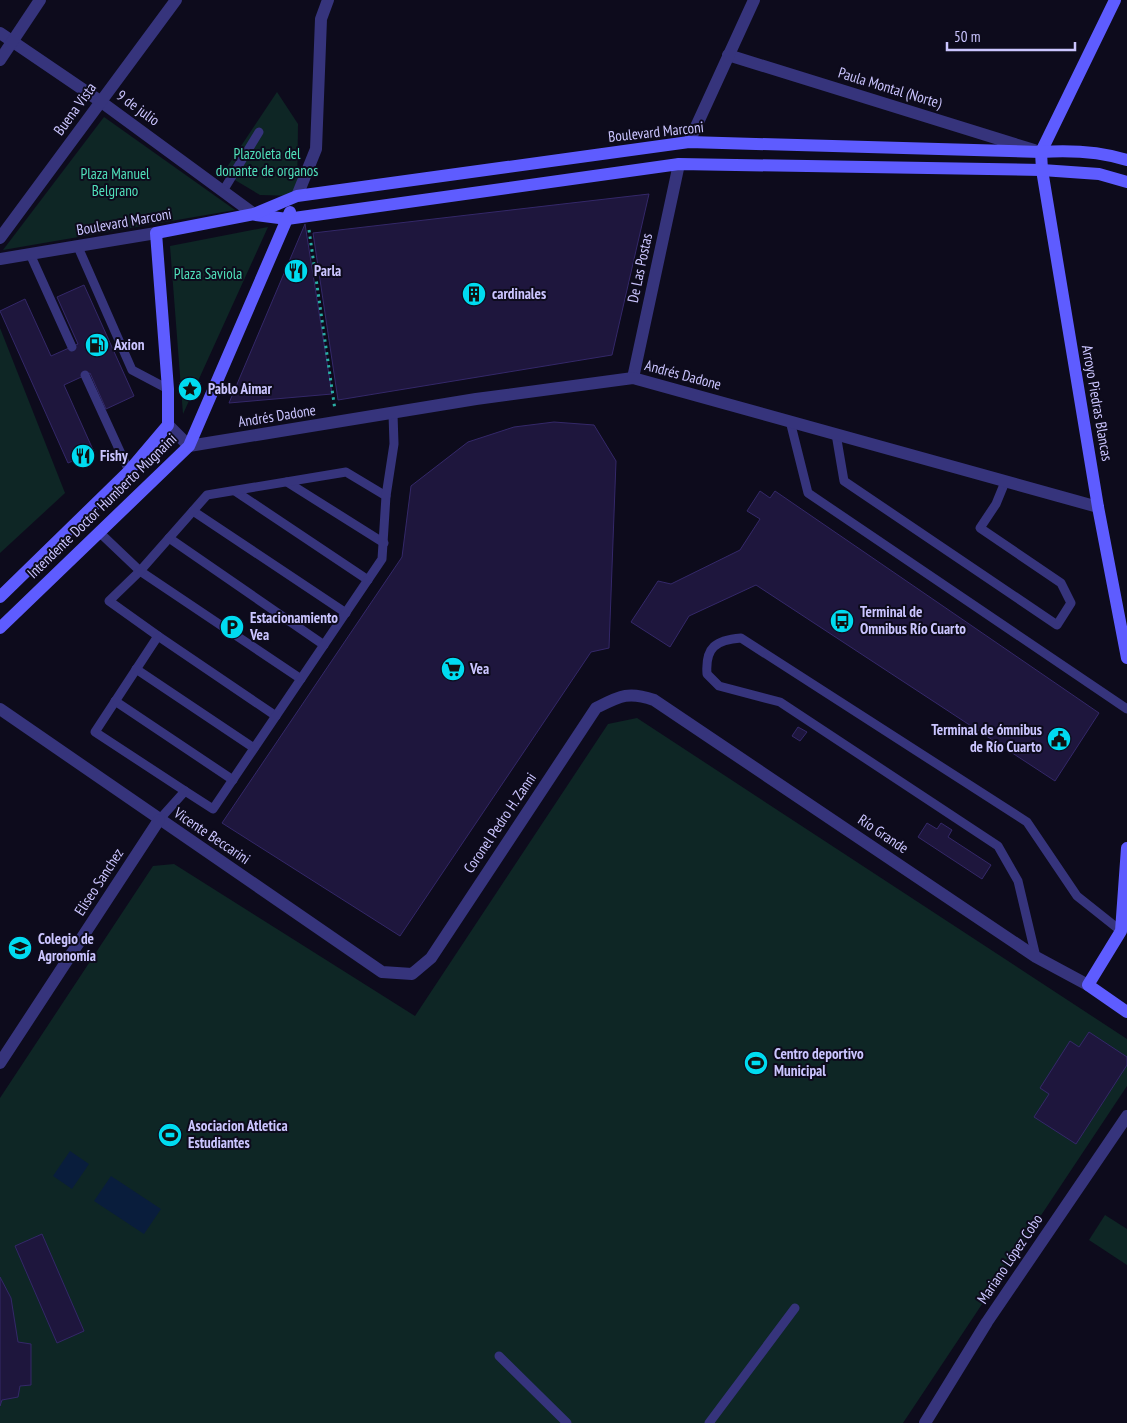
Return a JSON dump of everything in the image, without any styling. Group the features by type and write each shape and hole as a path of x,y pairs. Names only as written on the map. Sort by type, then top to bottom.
{"main road":[{"path":"1041,152 1115,0"},
{"name":"Boulevard Marconi","path":"156,233 254,214 297,196 690,142 1041,152 1075,150 1106,153 1127,160"},
{"name":"Arroyo Piedras Blancas","path":"1041,152 1042,170 1098,507 1127,658"},
{"name":"Boulevard Marconi","path":"254,214 287,219 679,164 1042,170 1099,174 1127,182"},
{"name":"Intendente Doctor Humberto Mugnaini","path":"0,628 189,446 297,196"},
{"name":"Intendente Doctor Humberto Mugnaini","path":"0,597 129,471 168,426 168,390 156,233"},
{"path":"1088,985 1124,934 1127,848"},
{"name":"Río Grande","path":"1088,985 1127,1012"}],"street":[{"path":"0,60 40,0"},
{"name":"Buena Vista","path":"0,238 176,0"},
{"name":"Intendente Doctor Humberto Mugnaini","path":"297,196 316,150 321,19 328,0"},
{"path":"690,142 754,0"},
{"name":"9 de julio","path":"0,32 100,101 254,214"},
{"name":"Paula Montal (Norte)","path":"728,55 1041,152"},
{"name":"De Las Postas","path":"633,378 679,164"},
{"name":"Boulevard Marconi","path":"0,259 156,233"},
{"name":"Andrés Dadone","path":"189,446 476,400 633,378 1098,507"},
{"path":"168,426 189,446"},
{"name":"Río Grande","path":"618,696 636,693 654,700 1036,957 1088,985"},
{"name":"Coronel Pedro H. Zanni","path":"412,974 431,958 596,708 618,696"},
{"name":"Vicente Beccarini","path":"0,709 382,972 412,974"},
{"name":"Eliseo Sanchez","path":"0,1064 159,820"},
{"name":"Mariano López Cobo","path":"925,1423 987,1322 1127,1116"}],"lane":[{"path":"223,190 259,132"},
{"path":"78,247 132,370 168,390"},
{"path":"30,254 72,347"},
{"path":"85,375 129,471"},
{"path":"158,636 94,732 213,809 382,559 386,496 394,444 393,414"},
{"path":"790,421 808,493 1127,709"},
{"path":"836,434 844,481 1056,624 1070,603 1061,583 980,528 996,504 1004,482"},
{"path":"276,716 109,601 140,571 207,495 346,472 386,496"},
{"path":"287,482 384,544"},
{"path":"235,490 368,580"},
{"path":"193,512 346,613"},
{"path":"99,532 140,571 301,679"},
{"path":"169,538 324,645"},
{"path":"1036,957 1018,881 998,846 780,702 719,686 707,674 706,660 710,650 723,640 741,638 1027,822 1077,896 1124,934"},
{"path":"136,669 254,748"},
{"path":"115,701 233,780"},
{"path":"159,820 185,791"},
{"path":"709,1423 795,1308"},
{"path":"499,1356 567,1423"}],"path":[{"path":"308,216 316,285 337,422"}],"green space":[{"name":"Plazoleta del donante de organos","path":"277,92 298,124 297,196 260,195 223,173"},
{"name":"Plaza Manuel Belgrano","path":"104,117 235,210 3,250"},
{"name":"Plaza Saviola","path":"268,227 183,414 170,246"},
{"path":"0,328 65,493 0,553"},
{"name":"Centro deportivo Municipal","path":"637,718 1127,1039 1127,1086 903,1423 0,1423 0,1098 153,866 174,864 415,1016 608,724"},
{"path":"1105,1215 1127,1229 1127,1265 1089,1240"}],"water":[{"path":"70,1151 89,1164 72,1189 53,1176"},
{"path":"111,1176 161,1209 144,1234 94,1201"}],"building":[{"name":"cardinales","path":"649,194 612,355 338,400 313,233"},
{"path":"305,224 332,394 229,403"},
{"path":"84,285 134,396 106,409 90,373 64,385 94,452 68,463 0,311 25,299 51,356 78,344 57,297"},
{"name":"Vea","path":"554,422 594,425 616,461 609,648 591,652 400,936 222,823 402,557 411,486 468,442 514,427"},
{"path":"760,491 770,498 775,491 1099,713 1055,781 756,585 689,616 670,647 631,622 658,581 671,584 740,550 760,519 747,511"},
{"path":"798,727 807,732 800,741 792,736"},
{"path":"927,823 937,829 941,823 952,830 948,837 991,865 982,879 918,837"},
{"path":"1089,1032 1127,1057 1127,1065 1076,1144 1034,1117 1049,1094 1040,1088 1070,1041 1079,1047"},
{"path":"42,1234 84,1331 57,1343 15,1246"},
{"path":"0,1277 11,1298 18,1342 31,1344 31,1385 20,1386 18,1397 2,1400 0,1406"}],"place":[{"name":"Parla","path":"296,271"},
{"name":"cardinales","path":"474,294"},
{"name":"Axion","path":"97,345"},
{"name":"Pablo Aimar","path":"190,389"},
{"name":"Fishy","path":"83,456"},
{"name":"Terminal de Omnibus Río Cuarto","path":"842,621"},
{"name":"Estacionamiento Vea","path":"232,627"},
{"name":"Vea","path":"453,669"},
{"name":"Terminal de ómnibus de Río Cuarto","path":"1059,739"},
{"name":"Colegio de Agronomía","path":"20,948"},
{"name":"Centro deportivo Municipal","path":"756,1063"},
{"name":"Asociacion Atletica Estudiantes","path":"170,1135"}]}
